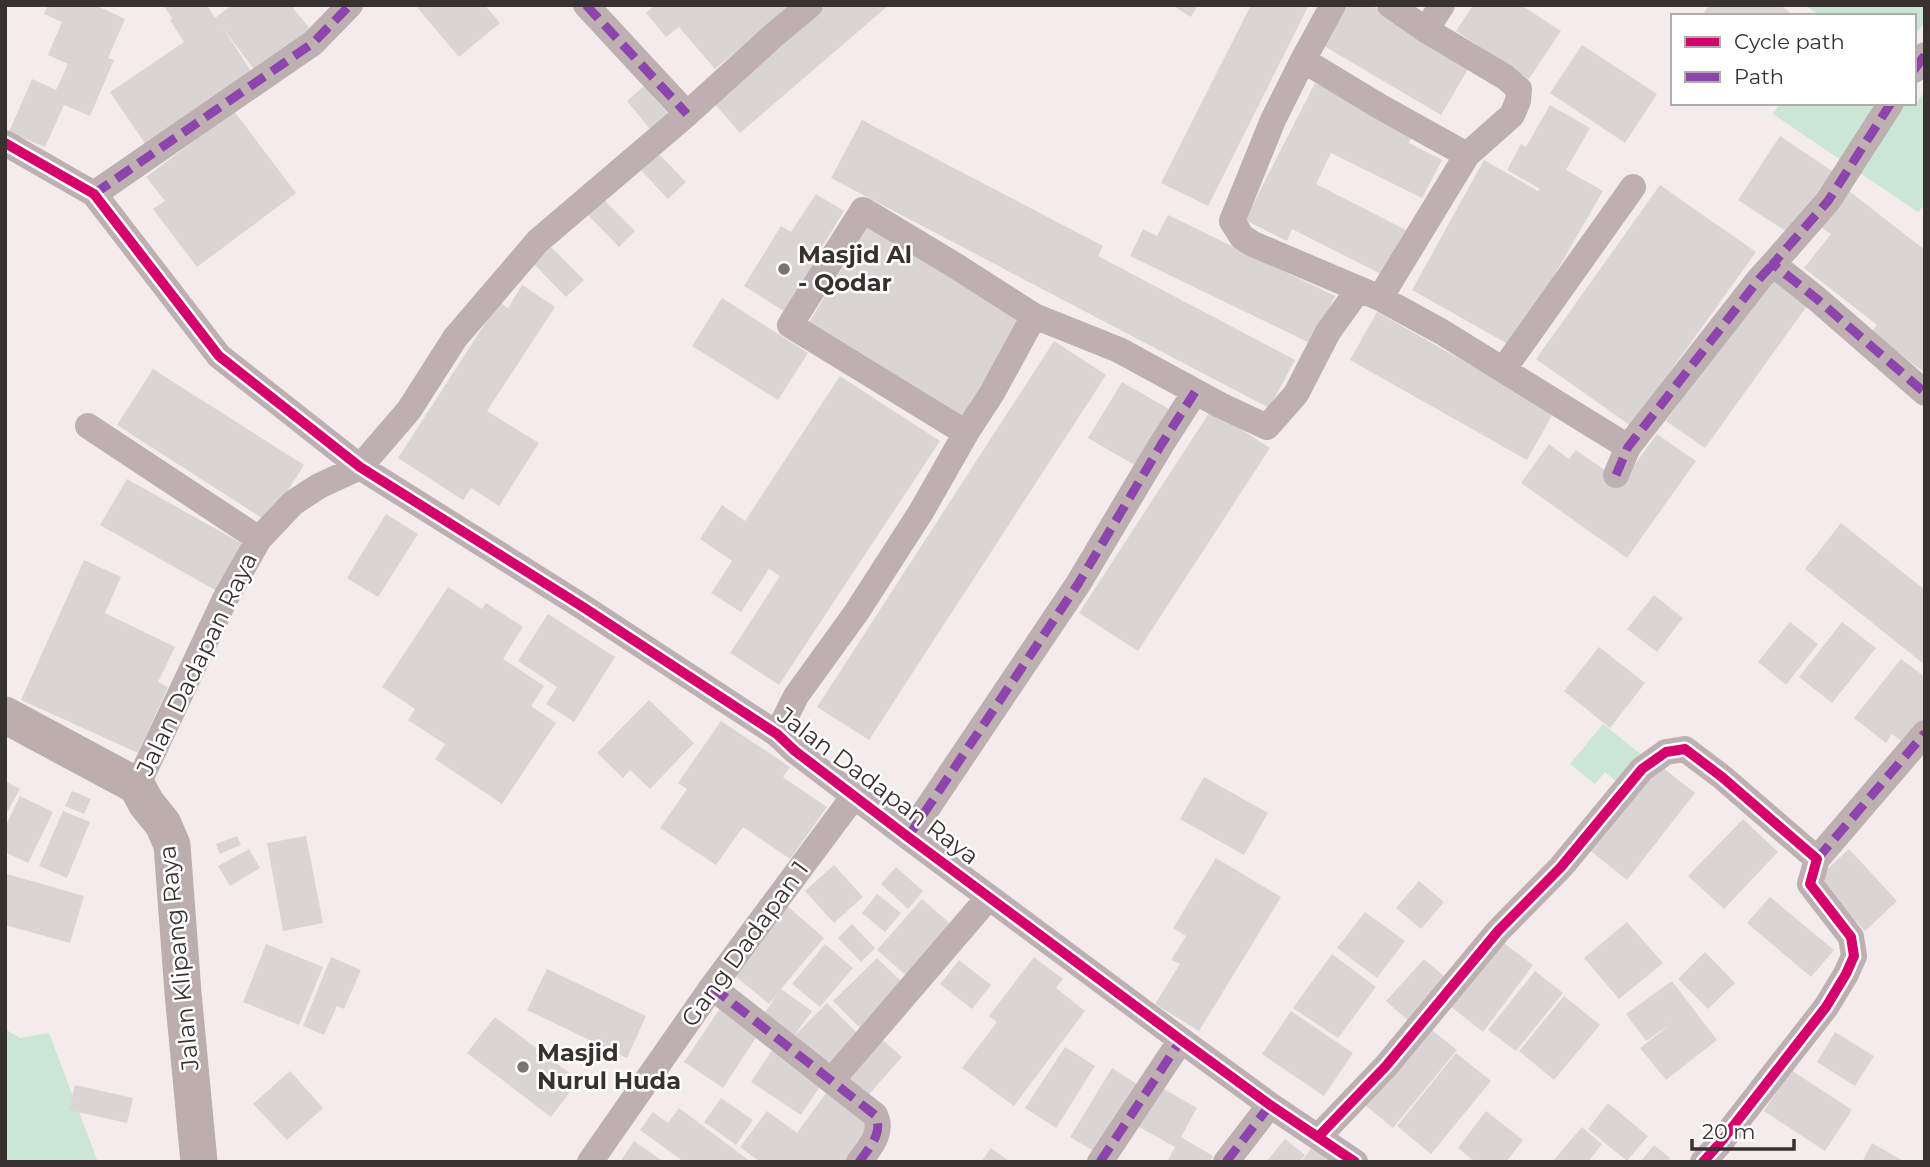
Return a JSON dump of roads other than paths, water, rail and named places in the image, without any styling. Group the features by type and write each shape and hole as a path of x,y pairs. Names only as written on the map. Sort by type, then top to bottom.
{"main road":[{"name":"Jalan Klipang Raya","path":"5,715 137,786 146,803 163,824 172,845 199,1162"}],"street":[{"path":"94,194 313,43 350,5"},
{"path":"586,5 687,114"},
{"path":"5,143 94,194 219,356 360,467 409,410 455,338 538,241 810,5"},
{"path":"1333,5 1273,120 1232,221 1242,237 1370,293 1442,332 1628,447"},
{"path":"966,433 790,325 863,210 1034,316 1119,350 1220,405 1268,427 1296,394 1328,332 1370,293 1468,155 1512,115 1518,100 1519,89 1505,77 1390,5"},
{"path":"1426,30 1442,5"},
{"path":"1303,60 1468,155"},
{"path":"1616,475 1628,447 1760,278 1828,201 1890,105"},
{"path":"1503,370 1633,187"},
{"path":"1773,264 1925,393"},
{"path":"777,734 796,696 856,613 921,512 1034,316"},
{"path":"908,837 1078,584 1195,392"},
{"path":"88,426 259,539"},
{"name":"Jalan Dadapan Raya","path":"137,786 225,599 259,539 293,503 319,486 360,467 777,734 795,751 908,837 1181,1040 1270,1105 1355,1162"},
{"path":"1703,1162 1826,1007 1846,974 1854,956 1851,937 1810,884 1816,859 1925,733"},
{"path":"1318,1137 1386,1066 1498,932 1561,867 1642,769 1666,752 1685,749 1816,859"},
{"name":"Gang Dadapan 1","path":"590,1162 712,988 854,796"},
{"path":"832,1080 989,897"},
{"path":"712,988 875,1115 878,1122 874,1142 859,1162"},
{"path":"1100,1162 1181,1040"},
{"path":"1226,1162 1270,1105"}],"place":[{"name":"Masjid Al - Qodar","path":"784,269"},
{"name":"Masjid Nurul Huda","path":"523,1067"}]}
